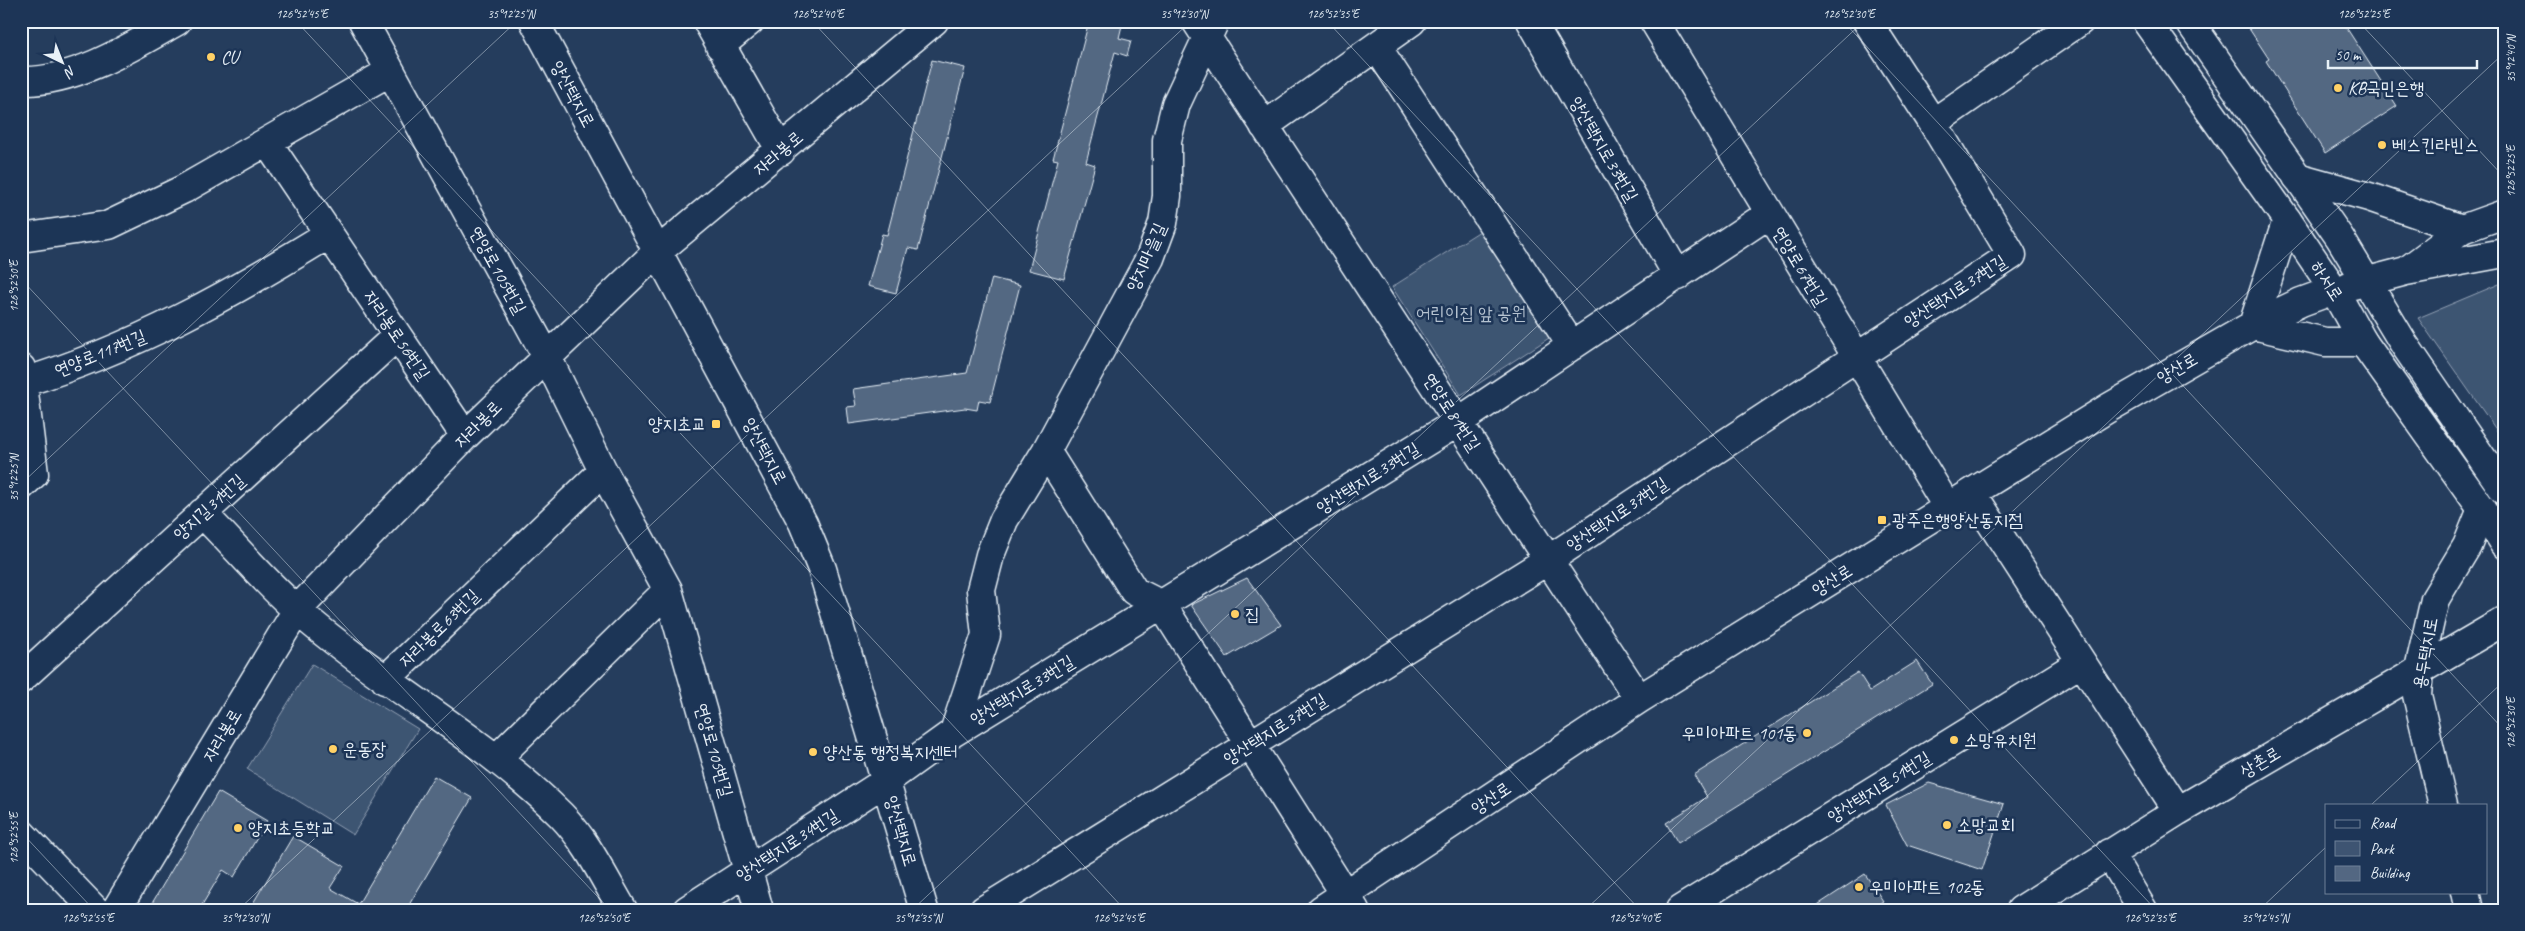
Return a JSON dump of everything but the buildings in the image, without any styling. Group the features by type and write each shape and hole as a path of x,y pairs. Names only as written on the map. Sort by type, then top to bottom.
{"street":[{"path":"21,81 62,76 136,44 178,21"},
{"name":"연양로105번길","path":"363,21 388,72 547,357 603,471 668,590 759,910"},
{"name":"양산택지로","path":"534,21 656,253 803,524 822,569 924,910"},
{"path":"707,21 781,151"},
{"path":"720,46 750,21"},
{"name":"자라봉로","path":"116,910 297,610 465,436 656,253 781,151 934,21"},
{"path":"1264,126 1412,21"},
{"name":"양산택지로33번길","path":"1531,21 1678,276"},
{"name":"연양로67번길","path":"1654,21 1948,508"},
{"name":"양산택지로37번길","path":"984,910 1548,560 1855,356 2012,255 1933,123 1867,21"},
{"path":"1933,123 2080,21"},
{"name":"하서로","path":"2146,21 2287,220 2334,290 2363,342 2482,509 2504,544"},
{"name":"하서로","path":"2189,21 2340,238 2404,344 2504,490"},
{"name":"연양로81번길","path":"1206,27 1264,126 1639,699"},
{"name":"양지마을길","path":"954,732 986,636 981,590 990,555 1004,520 1046,452 1150,258 1163,223 1167,196 1167,140 1169,131 1176,104 1206,27"},
{"path":"1376,47 1572,346"},
{"path":"21,238 108,225 201,179 388,72"},
{"name":"자라봉로56번길","path":"267,142 465,436"},
{"path":"2297,177 2369,197 2462,229"},
{"name":"양산택지로33번길","path":"886,781 954,732 1458,422 1769,214"},
{"path":"2406,271 2462,229 2504,214"},
{"path":"2287,220 2253,325 2325,342 2363,342"},
{"name":"연양로117번길","path":"28,480 23,375 85,362 175,322 274,268 329,234"},
{"name":"양산로","path":"1321,910 1350,902 1639,699 2110,407 2253,325 2301,302 2334,290 2406,271 2504,254"},
{"name":"양지길31번길","path":"21,679 397,336"},
{"path":"1046,452 1134,591 1162,605 1350,902"},
{"name":"자라봉로63번길","path":"385,680 603,471"},
{"path":"1972,493 2080,663 2178,811"},
{"name":"용두택지로","path":"2443,804 2417,695 2419,669 2435,599 2467,546 2482,509"},
{"name":"자라봉로63번길","path":"202,513 297,610 385,680 496,759 562,816 581,840 623,910"},
{"path":"496,759 668,590"},
{"name":"상촌로","path":"2021,910 2178,811 2504,621"},
{"name":"양산택지로51번길","path":"1680,910 2080,663"},
{"name":"양산택지로34번길","path":"687,910 886,781"},
{"path":"25,844 95,910"},
{"path":"2109,853 2143,910"},
{"path":"2465,894 2469,910"}],"green space":[{"name":"어린이집 앞 공원","path":"1480,231 1549,338 1461,395 1392,287"},
{"path":"2504,282 2504,441 2418,318"},
{"name":"운동장","path":"312,664 418,729 353,835 247,769"}],"place":[{"name":"CU","path":"211,57"},
{"name":"KB국민은행","path":"2338,88"},
{"name":"베스킨라빈스","path":"2382,145"},
{"name":"양지초교","path":"716,424"},
{"name":"광주은행양산동지점","path":"1882,520"},
{"name":"집","path":"1235,614"},
{"name":"우미아파트 101동","path":"1807,733"},
{"name":"소망유치원","path":"1954,740"},
{"name":"운동장","path":"333,749"},
{"name":"양산동 행정복지센터","path":"813,752"},
{"name":"소망교회","path":"1947,825"},
{"name":"양지초등학교","path":"238,828"},
{"name":"우미아파트 102동","path":"1859,887"}]}
